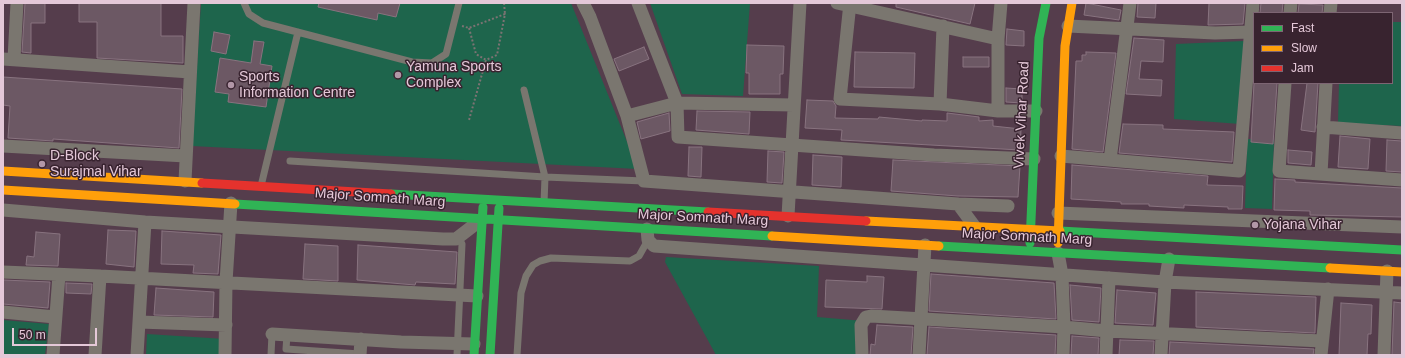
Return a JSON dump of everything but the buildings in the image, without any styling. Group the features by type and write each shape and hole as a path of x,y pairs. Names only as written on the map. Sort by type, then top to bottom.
{"main road":[{"name":"Vivek Vihar Road","path":"1030,251 1039,38 1046,3"},
{"path":"1058,253 1058,213 1066,46 1072,3"},
{"name":"Major Somnath Marg","path":"3,171 544,203 1402,250"},
{"path":"261,186 261,205"},
{"name":"Major Somnath Marg","path":"3,190 499,220 648,235 925,245 1402,272"},
{"path":"474,350 483,199"},
{"path":"490,355 500,200"}],"street":[{"path":"17,3 8,59 190,72"},
{"path":"185,181 194,3"},
{"path":"583,3 590,17 627,116 644,181 958,204 1008,206"},
{"path":"638,3 677,103 678,137 1034,159"},
{"path":"788,216 800,3"},
{"path":"837,3 850,4 998,39"},
{"path":"998,111 998,39 1001,3"},
{"path":"1110,160 1130,3"},
{"path":"1061,156 1239,171 1253,3"},
{"path":"850,4 840,99 940,104 998,111 1036,111"},
{"path":"940,104 943,26"},
{"path":"1068,26 1214,33 1251,32"},
{"path":"1285,84 1279,171 1402,180"},
{"path":"1321,174 1326,84"},
{"path":"627,116 677,103 794,105"},
{"path":"1323,127 1402,132"},
{"path":"3,146 186,156"},
{"path":"225,355 226,282 232,203"},
{"path":"958,204 975,227"},
{"path":"3,210 145,222 443,239 458,237 482,219"},
{"path":"1058,213 1402,227"},
{"path":"1138,236 1139,217"},
{"path":"137,355 143,278 145,222"},
{"path":"648,235 654,246 1165,282 1402,293"},
{"path":"919,355 925,245"},
{"path":"1058,253 1062,275 1064,327 1063,355"},
{"path":"1161,355 1165,282 1168,259"},
{"path":"1384,355 1387,271"},
{"path":"3,272 226,282 477,296"},
{"path":"53,355 59,275"},
{"path":"95,355 100,276"},
{"path":"1106,355 1109,278"},
{"path":"1321,355 1328,289"},
{"path":"3,312 55,317"},
{"path":"862,355 861,325 866,317 1064,327 1163,334 1322,341"},
{"path":"139,322 226,325"},
{"path":"272,334 361,339 401,349 474,350"},
{"path":"360,354 361,339"}],"lane":[{"path":"244,3 249,14 263,23 412,62 432,63 446,54 459,3"},
{"path":"261,186 298,32"},
{"path":"524,90 545,178 544,203"},
{"path":"290,161 545,178 644,181"},
{"path":"517,355 522,293 526,276 533,265 551,258 630,261 639,256 648,235"},
{"path":"458,237 462,244 458,349"},
{"path":"492,327 498,338 497,355"},
{"path":"271,355 272,334"},
{"path":"287,335 286,349 360,354"}],"path":[{"path":"469,120 486,60 497,55 504,14 504,3"},
{"path":"454,24 469,28 504,14"},
{"path":"469,28 476,54 486,60"}],"green space":[{"name":"Yamuna Sports Complex","path":"201,3 571,3 638,169 192,146"},
{"path":"650,3 750,3 743,96 682,94"},
{"path":"1393,22 1402,22 1402,126 1338,123 1339,84 1393,84"},
{"path":"1244,41 1240,124 1174,119 1176,44"},
{"path":"1247,139 1274,140 1272,209 1245,208"},
{"path":"666,257 819,266 817,317 864,321 861,355 716,355 665,262"},
{"path":"3,320 49,324 45,355 3,355"},
{"path":"147,334 225,339 224,355 146,355"}],"traffic: fast":[{"path":"1030,243 1039,38 1046,3"},
{"path":"391,194 708,212"},
{"path":"235,204 772,236"},
{"path":"474,355 483,207"},
{"path":"490,355 499,208"},
{"path":"1060,231 1402,250"},
{"path":"939,246 1330,268"}],"traffic: slow":[{"path":"1058,243 1065,46 1072,3"},
{"path":"3,171 202,183"},
{"path":"3,190 235,204"},
{"path":"866,221 1060,231"},
{"path":"772,236 939,246"},
{"path":"1330,268 1402,272"}],"traffic: jam":[{"path":"202,183 391,194"},
{"path":"708,212 866,221"}],"place":[{"name":"Yamuna Sports Complex","path":"398,75"},
{"name":"Sports Information Centre","path":"231,85"},
{"name":"D-Block Surajmal Vihar","path":"42,164"},
{"name":"Yojana Vihar","path":"1255,225"}]}
